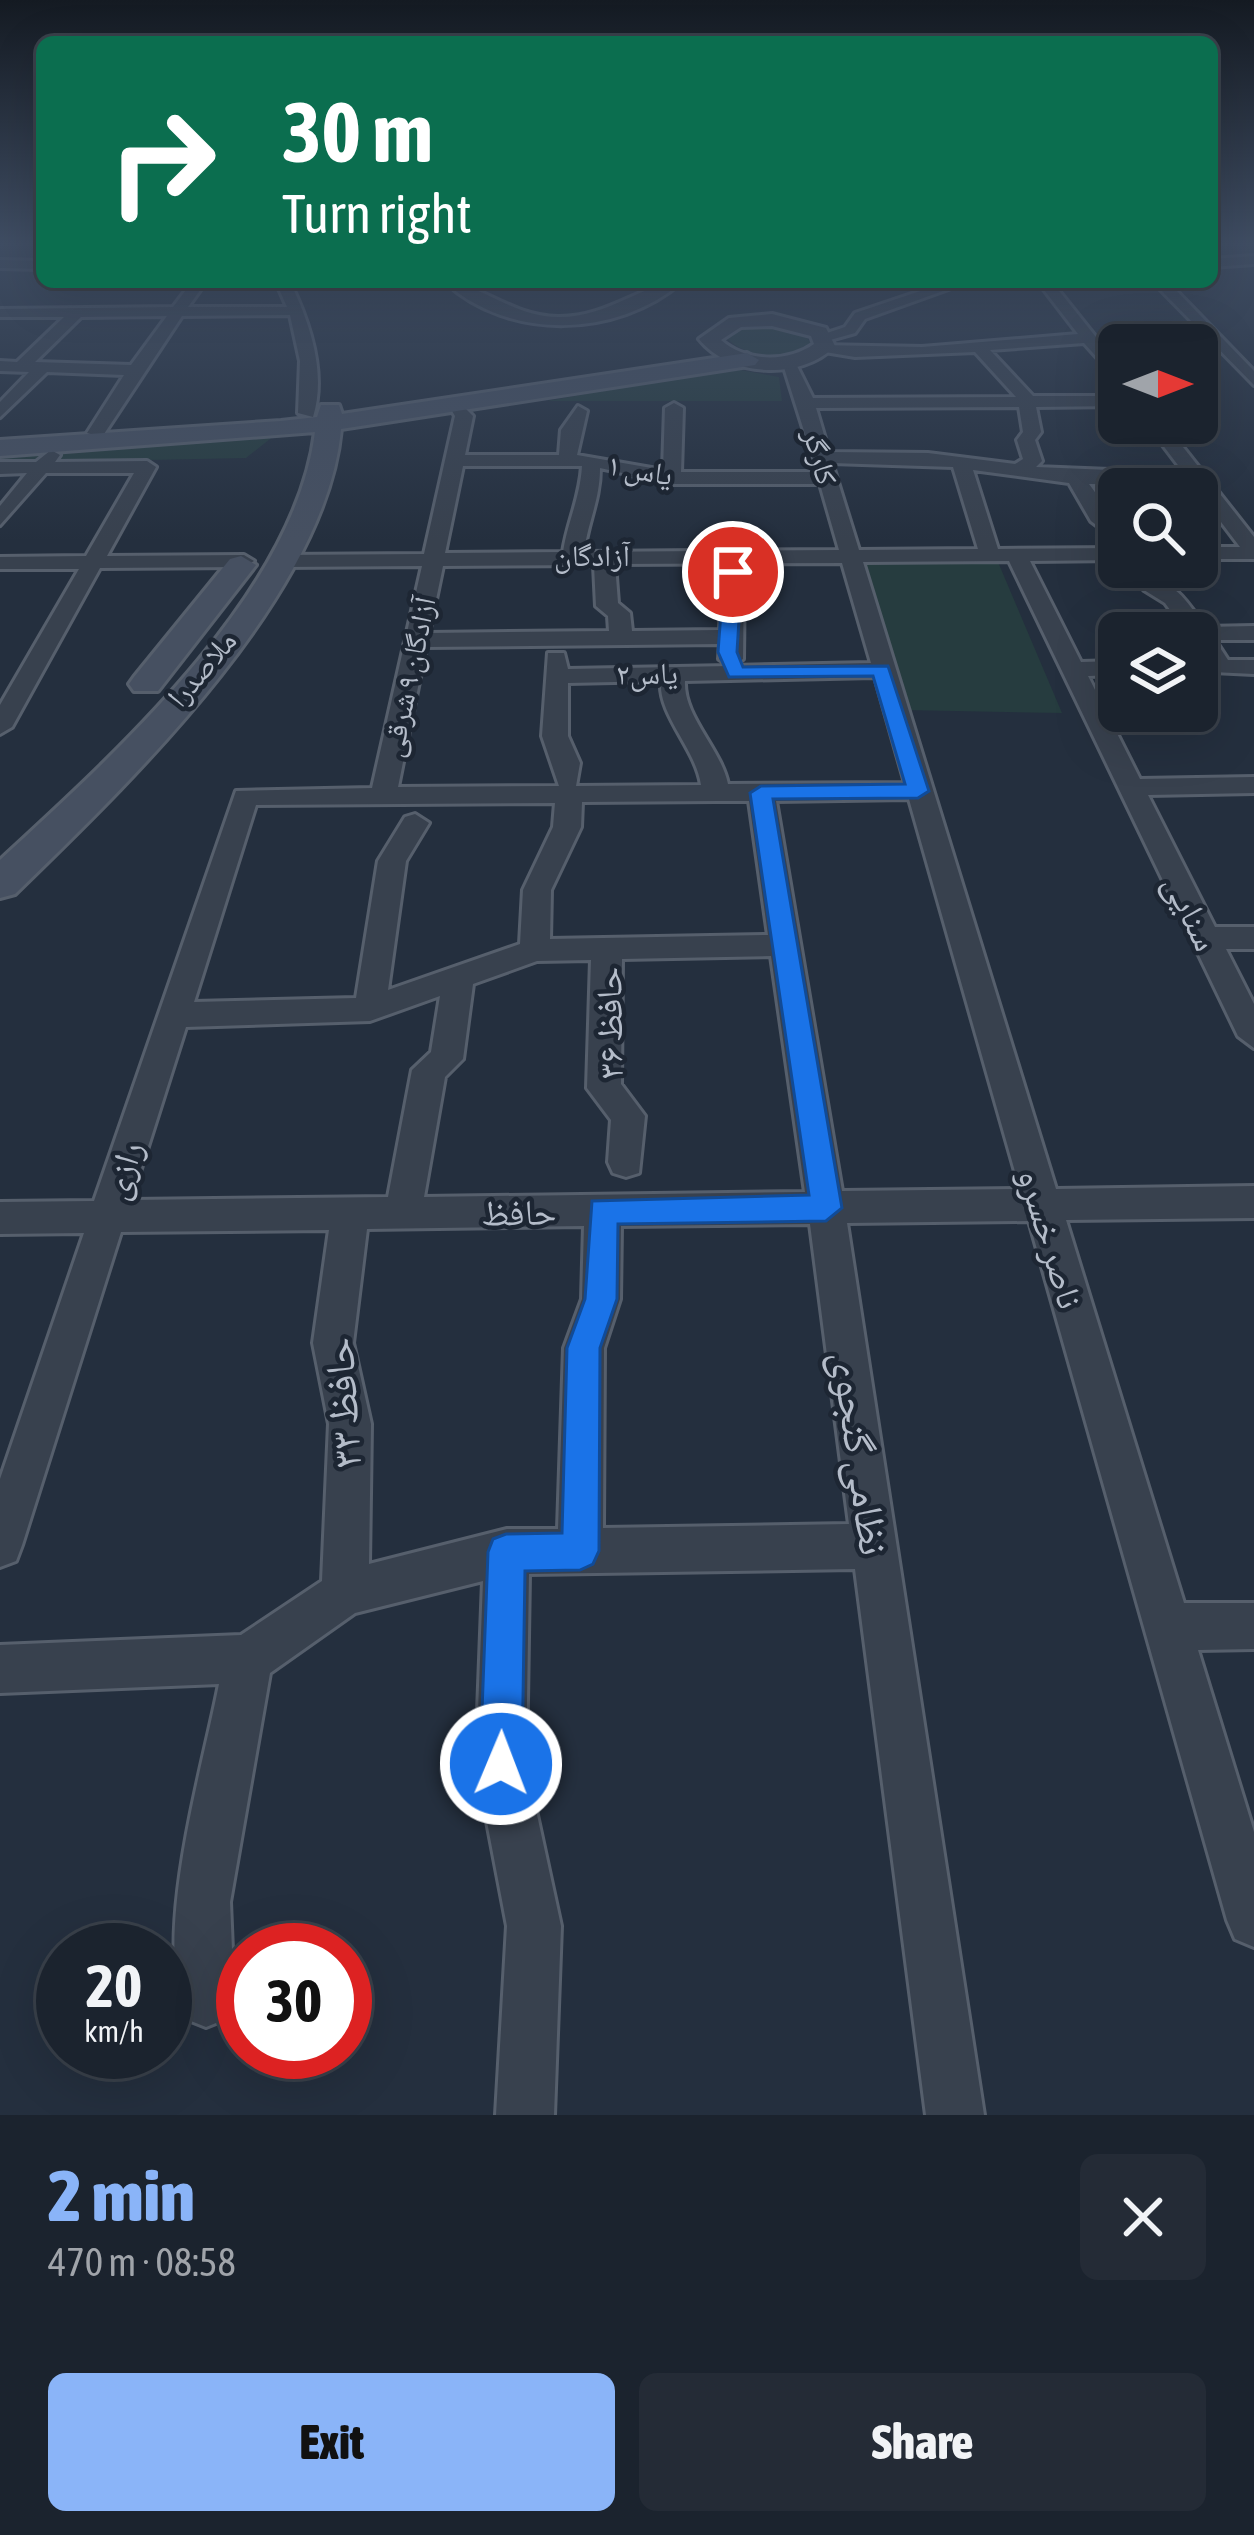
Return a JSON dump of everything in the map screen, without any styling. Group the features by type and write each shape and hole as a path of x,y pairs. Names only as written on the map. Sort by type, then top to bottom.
{"main road":[{"path":"0,448 57,446 318,416 557,382 685,358 712,346"},
{"path":"0,438 456,404 747,360"},
{"name":"ملاصدرا","path":"0,884 80,809 228,640 281,561 320,484 318,416"},
{"name":"ملاصدرا","path":"128,705 244,561 318,416"},
{"path":"0,839 52,792 98,740"}],"street":[{"path":"9,368 35,344"},
{"path":"96,433 154,344"},
{"path":"308,344 318,416"},
{"path":"712,346 747,360 788,362 821,344"},
{"path":"823,344 912,394 928,458"},
{"path":"912,394 978,345 999,344"},
{"path":"1219,344 1254,380"},
{"path":"978,345 1028,402 1026,419 1032,432 1026,440 1033,461 1019,470"},
{"name":"کارگر","path":"788,362 805,404 847,555"},
{"path":"9,368 135,370"},
{"path":"0,412 40,370"},
{"path":"805,404 912,394 1098,401"},
{"name":"آزادگان ۹ شرقی","path":"383,796 464,416 456,404"},
{"path":"671,478 674,408"},
{"path":"568,461 570,430 578,411"},
{"path":"1171,444 1189,468"},
{"path":"4,508 57,446"},
{"path":"820,457 928,458 1098,478"},
{"name":"یاس ۱","path":"455,460 591,461 671,478 826,478"},
{"path":"573,556 578,518 590,503 591,461"},
{"path":"961,463 979,501 974,519 990,554"},
{"path":"0,468 147,467 89,562 0,727"},
{"path":"1076,478 1098,517"},
{"path":"1218,505 1254,552"},
{"path":"1218,553 1254,552"},
{"name":"سنایی","path":"1016,554 1254,1036"},
{"name":"آزادگان","path":"281,561 1098,554"},
{"name":"ناصر خسرو","path":"847,555 1254,1920"},
{"path":"604,556 608,606 619,613 621,638"},
{"path":"0,563 244,561"},
{"path":"733,572 728,637 736,673"},
{"path":"1157,588 1183,612"},
{"path":"1218,634 1254,633"},
{"path":"417,640 728,637"},
{"path":"535,950 537,890 567,826 567,763 555,736 556,638"},
{"path":"1218,667 1254,667"},
{"path":"1072,669 1098,668"},
{"name":"یاس۲","path":"556,676 881,670"},
{"path":"674,680 672,695 710,760 716,793"},
{"path":"1131,788 1254,785"},
{"path":"383,796 568,787 716,793 918,791"},
{"name":"نظامی گنجوی","path":"761,793 826,1208 955,2115"},
{"name":"رازی","path":"2,1532 245,796 383,796"},
{"path":"370,1009 392,861 415,824"},
{"path":"1205,938 1254,938"},
{"path":"173,1015 370,1009 535,950 785,945"},
{"name":"حافظ ۳۶","path":"608,948 604,1088 628,1116 626,1162"},
{"path":"403,1214 429,1070 446,1059 458,978"},
{"name":"حافظ","path":"0,1218 1254,1202"},
{"path":"580,1551 584,1348 601,1299 603,1211"},
{"name":"حافظ ۳۳","path":"345,1593 350,1424 333,1343 350,1214"},
{"path":"0,1669 248,1659 345,1593 506,1552 874,1546"},
{"path":"506,1552 501,1764 535,1926 526,2115"},
{"path":"1167,1628 1254,1626"},
{"path":"206,1999 203,1902 248,1659"}],"green space":[{"path":"808,344 779,355 757,354 735,345"},
{"path":"729,368 779,377 782,401 547,401"},
{"path":"280,431 246,458 0,463 0,448 191,442"},
{"path":"998,562 1062,713 904,710 863,563"}],"route":[{"path":"501,1764 506,1552 580,1551 584,1348 601,1299 603,1211 826,1208 761,793 918,791 881,670 736,673 728,652 733,572"}]}
